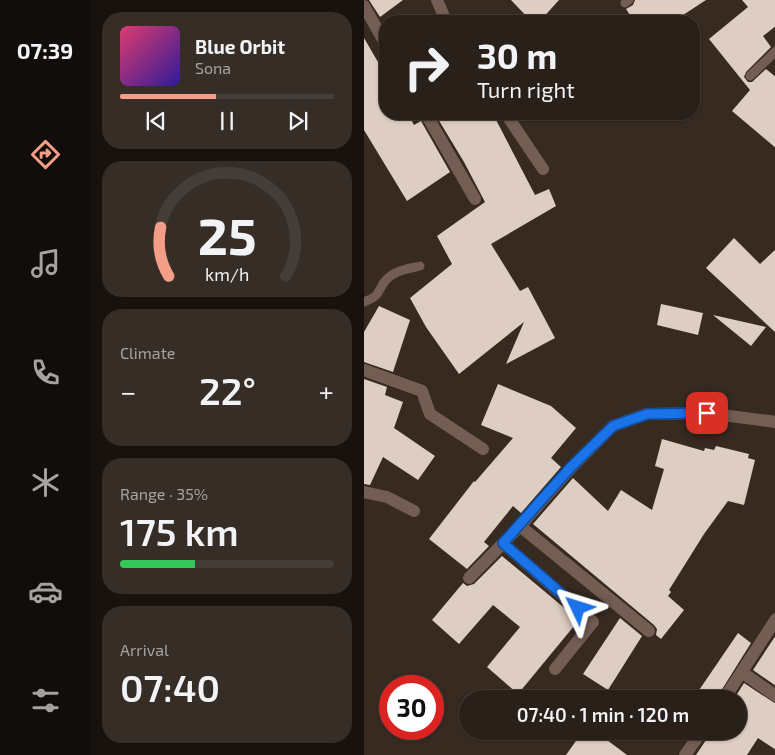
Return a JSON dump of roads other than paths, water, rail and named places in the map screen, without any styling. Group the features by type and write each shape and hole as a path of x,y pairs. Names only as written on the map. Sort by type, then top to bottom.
{"street":[{"path":"437,0 443,15"},
{"path":"364,6 379,32"},
{"path":"429,120 475,199"},
{"path":"510,120 543,169"},
{"path":"364,370 422,391 430,414 483,449"},
{"path":"469,578 520,526 570,468 613,426 647,414 707,413 775,422"},
{"path":"364,492 387,497 414,511"},
{"path":"520,526 648,631"},
{"path":"503,543 593,622 555,669"},
{"path":"730,690 775,619"},
{"path":"742,673 775,696"},
{"path":"686,755 696,740"}],"lane":[{"path":"750,76 775,51"},
{"path":"364,302 377,296 386,280 397,272 420,266"}]}
